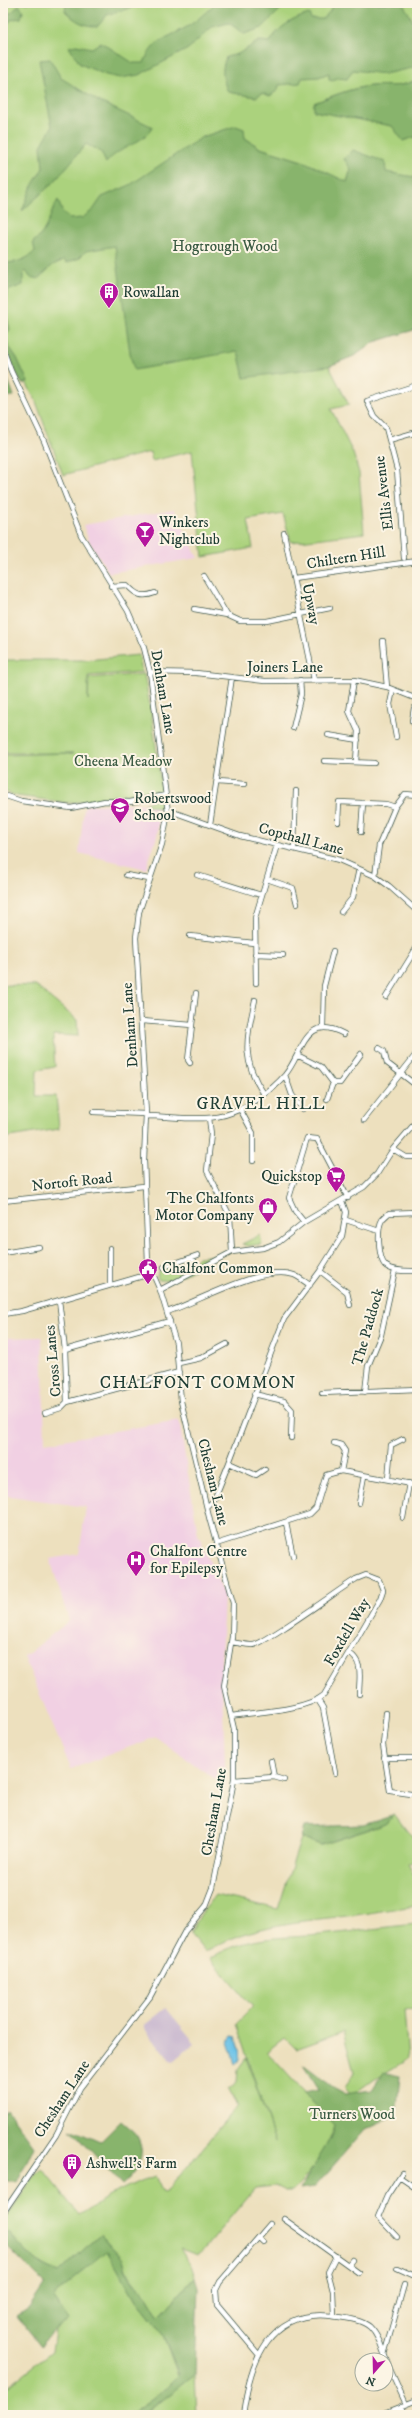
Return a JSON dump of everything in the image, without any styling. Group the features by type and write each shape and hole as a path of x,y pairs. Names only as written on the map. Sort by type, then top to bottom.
{"street":[{"name":"Denham Lane","path":"3,348 11,371 44,441 81,535 111,586 128,611 144,648 150,672 168,812 162,844 139,912 136,938 142,1021 146,1115 144,1186 148,1263 160,1290"},
{"name":"Ellis Avenue","path":"403,560 397,470 386,428 374,416 367,401 417,385"},
{"path":"389,440 417,432"},
{"name":"Upway","path":"284,533 314,680"},
{"name":"Chiltern Hill","path":"294,578 408,558 409,561 417,561"},
{"path":"204,576 227,614"},
{"path":"111,586 127,585 135,593 144,596 155,593"},
{"path":"194,609 227,614 240,621 267,622 330,608"},
{"path":"384,641 387,687"},
{"name":"Joiners Lane","path":"150,672 196,673 265,681 354,680 387,687 416,699"},
{"path":"210,825 232,678"},
{"path":"293,728 301,694 300,680"},
{"path":"354,680 349,711 358,731 356,762"},
{"path":"394,690 390,704 396,737"},
{"path":"416,699 417,692"},
{"path":"414,708 412,721 417,727"},
{"path":"328,735 358,740"},
{"path":"324,762 374,763"},
{"path":"217,782 245,784"},
{"path":"294,848 296,791"},
{"path":"3,795 21,801 71,808 105,801 130,802 166,794"},
{"path":"374,876 380,845 395,806 404,794 417,795"},
{"path":"338,822 339,800 395,806"},
{"path":"361,832 363,803"},
{"name":"Copthall Lane","path":"168,812 240,836 339,860 374,876 389,886 417,911"},
{"path":"256,983 254,944 255,918 277,845"},
{"path":"341,912 353,897 359,869"},
{"path":"126,875 149,879"},
{"path":"197,875 261,895"},
{"path":"266,879 294,888 297,904"},
{"path":"190,936 254,944"},
{"path":"386,997 417,947"},
{"path":"323,1027 324,986 333,951"},
{"path":"255,954 283,955"},
{"path":"190,1063 188,1060 196,993"},
{"path":"255,1000 246,1040 247,1055 253,1078 264,1094"},
{"path":"142,1021 192,1025"},
{"path":"93,1112 209,1118 220,1117 240,1109 264,1094 285,1074 309,1034 323,1027 334,1029 344,1034"},
{"path":"379,1048 384,1051 387,1063 417,1086"},
{"path":"364,1120 400,1072 417,1053"},
{"path":"297,1055 321,1067 333,1082 340,1083 361,1054"},
{"path":"285,1074 292,1095 303,1109"},
{"path":"327,1099 333,1082"},
{"path":"240,1109 253,1133 253,1160"},
{"path":"209,1118 211,1134 207,1171 230,1216 232,1252"},
{"path":"160,1290 197,1272 232,1252 263,1248 279,1242 304,1222 364,1188 377,1174 393,1149 417,1121"},
{"path":"304,1222 295,1211 290,1198 307,1138 317,1139 348,1198"},
{"path":"393,1149 406,1157 417,1157"},
{"name":"Nortoft Road","path":"3,1201 144,1186"},
{"path":"207,1507 214,1500 284,1319 320,1271 342,1236 346,1220 346,1212 342,1201"},
{"path":"417,1212 389,1213 381,1221 379,1231 380,1257 385,1266 395,1270 417,1271"},
{"path":"346,1220 379,1231"},
{"path":"3,1253 40,1247"},
{"path":"110,1248 110,1284"},
{"path":"164,1267 195,1256 197,1272"},
{"name":"The Paddock","path":"365,1392 368,1366 381,1335 395,1270"},
{"path":"320,1271 347,1292 350,1306"},
{"path":"167,1312 193,1304 222,1288 276,1272 294,1275 310,1285"},
{"path":"3,1314 22,1311 110,1284 153,1273"},
{"name":"Chesham Lane","path":"3,2213 36,2167 80,2088 150,1997 186,1932 206,1906 213,1888 234,1780 236,1745 232,1716 224,1686 231,1642 233,1602 216,1544 181,1401 179,1363 170,1320 160,1290"},
{"name":"Cross Lanes","path":"59,1300 65,1350 67,1402 179,1372"},
{"path":"65,1350 170,1320"},
{"path":"179,1363 201,1358 227,1344"},
{"path":"322,1393 417,1389"},
{"path":"254,1394 284,1402 292,1410 291,1438"},
{"path":"44,1414 62,1408 67,1402"},
{"path":"388,1479 391,1445 403,1439"},
{"path":"334,1443 341,1445 345,1451 341,1471"},
{"path":"229,1463 256,1475 265,1469"},
{"path":"216,1544 286,1523 310,1514 316,1508 326,1474 341,1471 417,1485"},
{"path":"359,1503 364,1476"},
{"path":"402,1518 409,1483"},
{"path":"286,1523 293,1556"},
{"name":"Foxdell Way","path":"231,1642 253,1645 266,1640 326,1597 366,1575 379,1580 383,1590 380,1599 324,1696 318,1700"},
{"path":"349,1653 355,1657 360,1665 359,1694"},
{"path":"232,1716 318,1700 323,1708 335,1773"},
{"path":"386,1713 383,1745 390,1791 411,1794"},
{"path":"384,1758 417,1758"},
{"path":"271,1761 274,1777"},
{"path":"234,1780 274,1777 280,1777 284,1780"},
{"path":"397,2237 378,2217 387,2196 402,2176 417,2189"},
{"path":"285,2222 360,2273"},
{"path":"259,2355 216,2305 216,2290 220,2282 270,2224"},
{"path":"259,2238 263,2242"},
{"path":"334,2316 333,2291 328,2272 336,2256"},
{"path":"348,2265 352,2260"},
{"path":"396,2268 417,2276"},
{"path":"385,2352 404,2285"},
{"path":"243,2415 249,2380 259,2355 277,2329 287,2322 301,2316 313,2314 356,2320 368,2325 378,2338 383,2352"},
{"path":"394,2380 404,2405 404,2415"},
{"path":"379,2415 417,2400"}],"shaded area":[{"path":"174,509 198,558 109,573 90,543 83,525"},
{"name":"Robertswood School","path":"139,803 160,809 157,836 146,869 79,853 84,808 87,805"},
{"name":"Chalfont Centre for Epilepsy","path":"42,1337 45,1443 179,1420 198,1534 224,1595 221,1661 226,1787 156,1737 71,1769 24,1657 69,1621 50,1559 79,1554 86,1507 3,1495 3,1338"},
{"path":"166,2008 195,2043 174,2061 170,2060 144,2028 146,2024"}],"green space":[{"path":"3,3 417,3 417,82 414,81 397,86 364,87 314,103 315,111 393,126 403,140 415,137 417,139 417,174 414,177 351,169 347,182 417,329 374,342 356,355 329,366 349,405 331,409 353,453 359,473 364,533 291,542 283,514 248,520 253,548 203,557 192,451 152,461 150,452 63,475 35,399 6,345 3,271","holes":["219,132 245,138 260,148 305,162 202,137"]},
{"path":"146,3 107,15 98,26 93,26 80,22 65,11 66,4"},
{"path":"216,3 287,3 262,28 244,34 229,23 212,27 188,49 139,75 120,78 106,75 80,64 69,47 76,45 92,48 101,42 133,63 144,63 152,48 157,43 190,25"},
{"path":"333,3 402,3 415,27 417,41 417,67 384,74 353,70 347,79 337,78 332,81 329,79 329,73 319,77 302,78 300,83 279,85 278,90 270,96 262,93 256,97 228,92 224,83 223,74 223,66 226,57 238,54 259,41 270,42 277,32 286,24 303,16 309,14 311,19 323,19 330,11"},
{"path":"19,5 23,11 21,18 13,19 3,27 3,12 11,13"},
{"path":"50,59 61,78 98,101 153,127 143,138 111,157 106,163 101,152 86,144 55,181 22,211 32,186 43,168 41,146 52,127 39,60"},
{"path":"414,81 417,82 417,139 415,137 403,141 392,126 314,111 314,103 349,90 371,86 402,85"},
{"name":"Hogtrough Wood","path":"236,126 244,129 245,138 260,148 305,162 347,182 351,169 344,159 353,150 385,162 386,172 414,177 417,174 417,329 374,342 356,355 329,366 244,378 238,351 134,370 130,353 115,246 86,251 79,258 67,263 64,260 53,265 38,279 30,277 26,271 23,274 23,285 7,291 5,309 10,329 6,336 8,345 17,358 28,382 22,384 9,359 3,341 3,263 28,257 35,251 33,242 45,228 58,200 62,211 70,219 82,218 93,210 102,197 130,185 202,137"},
{"path":"3,366 14,396 3,397"},
{"name":"Cheena Meadow","path":"139,655 142,672 88,676 88,700 89,678 144,674 152,717 162,792 69,803 17,796 3,791 3,755 74,753 3,753 3,660 86,660"},
{"path":"158,798 161,800 160,809 144,804"},
{"path":"3,985 36,986 77,1020 78,1036 53,1035 55,1067 37,1070 36,1096 56,1096 59,1129 3,1138"},
{"path":"260,1235 262,1244 247,1246 242,1244"},
{"path":"219,1255 201,1266 197,1265 195,1260 198,1257"},
{"path":"188,1259 193,1265 193,1270 170,1281 159,1280 157,1276 159,1271"},
{"path":"395,1815 417,1841 417,1862 408,1863 417,1884 417,1906 278,1925 240,1935 205,1952 190,1934 201,1914 216,1895 278,1909 301,1838 321,1845 385,1824"},
{"path":"395,1815 385,1824 321,1845 301,1838 304,1827 363,1825"},
{"path":"417,1924 417,2009 404,2010 408,2059 375,2079 352,2096 345,2088 354,2072 343,2032 296,2049 285,2038 267,2052 334,2125 328,2143 318,2161 306,2177 292,2191 285,2191 275,2186 255,2188 199,2255 180,2249 191,2265 195,2277 159,2317 148,2298 126,2270 123,2259 100,2234 59,2273 35,2261 3,2227 3,2224 32,2179 43,2169 80,2215 116,2192 155,2176 163,2193 166,2192 238,2106 228,2090 237,2083 238,2069 246,2058 275,2142 236,2024 253,2007 210,1958 238,1945 263,1939 331,1934"},
{"name":"Turners Wood","path":"304,2065 333,2087 346,2094 372,2090 383,2072 400,2076 396,2115 365,2129 315,2187 300,2189 330,2139 334,2125 303,2092 319,2089"},
{"path":"7,2109 34,2146 17,2182 3,2182 3,2114"},
{"path":"121,2121 137,2136 141,2150 141,2157 136,2169 122,2185 71,2129 100,2142"},
{"path":"3,2227 35,2261 59,2273 100,2234 123,2259 126,2271 148,2298 159,2317 195,2277 198,2287 195,2375 143,2415 131,2415 155,2398 179,2374 163,2335 136,2301 107,2251 59,2291 54,2298 69,2320 44,2339 42,2347 17,2316 29,2308 45,2284 3,2242"},
{"path":"107,2250 136,2301 163,2335 178,2375 155,2398 131,2415 3,2415 3,2390 52,2352 55,2331 69,2320 53,2298 59,2291"},
{"path":"195,2375 197,2415 143,2415"}],"water":[{"path":"232,2036 235,2037 239,2052 239,2059 235,2064 228,2042"}],"place":[{"name":"Rowallan","path":"109,309"},
{"name":"Winkers Nightclub","path":"145,548"},
{"name":"Robertswood School","path":"120,824"},
{"name":"Quickstop","path":"336,1193"},
{"name":"The Chalfonts Motor Company","path":"268,1224"},
{"name":"Chalfont Common","path":"148,1285"},
{"name":"Chalfont Centre for Epilepsy","path":"136,1577"},
{"name":"Ashwell's Farm","path":"72,2180"}],"district":[{"name":"GRAVEL HILL","path":"261,1104"},
{"name":"CHALFONT COMMON","path":"198,1383"}]}
